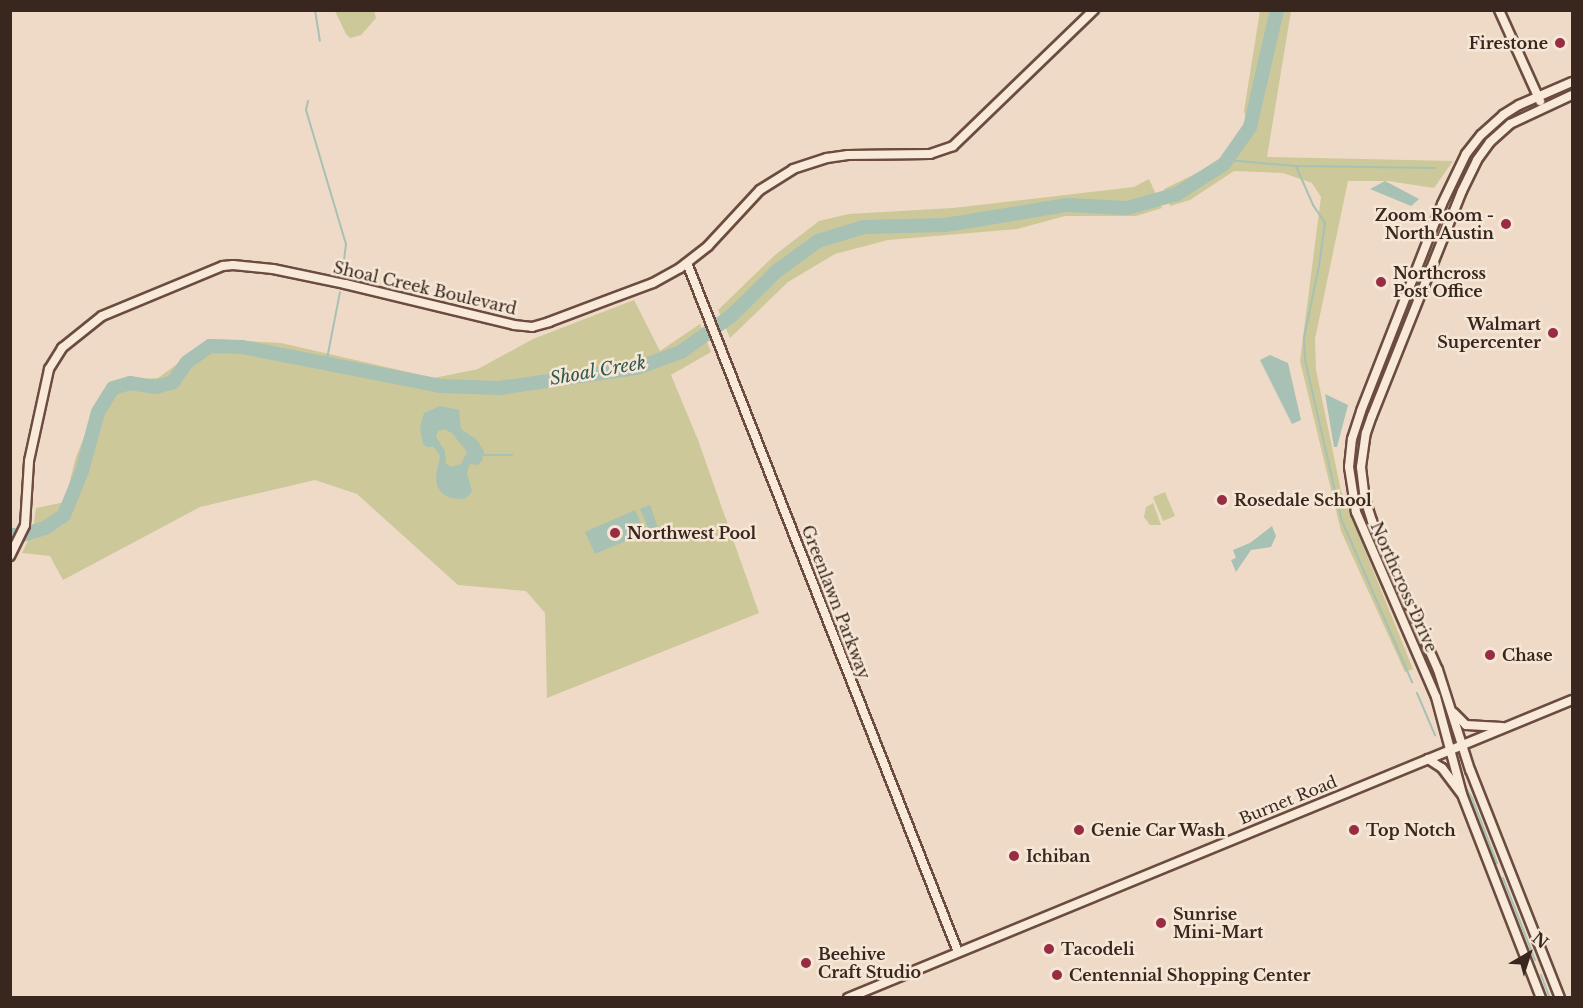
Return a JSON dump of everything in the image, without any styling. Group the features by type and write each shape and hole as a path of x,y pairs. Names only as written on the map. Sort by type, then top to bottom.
{"street":[{"name":"Shoal Creek Boulevard","path":"10,556 16,548 25,525 29,461 49,369 62,348 90,324 133,302 223,266 258,267 341,283 514,325 532,327 653,283 687,263 708,246 760,190 793,169 827,158 848,155 930,154 953,146 1094,10"},
{"path":"1499,10 1542,107"},
{"name":"Northcross Drive","path":"1462,794 1436,697 1364,533 1351,490 1350,452 1355,428 1381,358 1460,163 1481,135 1503,115 1572,82"},
{"name":"Northcross Drive","path":"1560,998 1463,745 1438,670 1372,521 1363,488 1362,452 1372,416 1393,362 1477,160 1490,142 1510,124 1542,107 1572,95"},
{"path":"1443,204 1455,209"},
{"name":"Greenlawn Parkway","path":"687,263 958,952"},
{"path":"1381,358 1393,362"},
{"path":"1364,533 1372,521"},
{"path":"1398,609 1409,604"},
{"name":"Burnet Road","path":"848,998 1572,700"},
{"path":"1451,711 1466,725 1507,727"},
{"path":"1428,759 1442,768 1462,794 1541,998"}],"shaded area":[{"path":"335,11 374,11 376,18 361,35 350,38"},
{"path":"1260,11 1291,11 1267,157 1453,161 1434,188 1388,181 1348,181 1315,339 1316,370 1341,491 1413,669 1405,672 1341,531 1300,361 1321,197 1312,183 1283,173 1234,171 1190,200 1170,206 1164,189 1222,161 1248,125 1244,111"},
{"path":"1149,179 1162,208 1136,216 1065,216 1017,229 888,240 835,254 788,282 730,338 718,310 775,255 819,221 849,214 953,208 1134,187"},
{"path":"1385,181 1419,199 1411,206 1370,189"},
{"path":"634,300 660,351 700,324 711,352 671,375 698,440 759,613 547,698 545,613 526,591 458,585 357,494 315,480 200,507 63,580 50,556 22,553 33,530 36,508 65,502 75,460 96,407 118,380 158,378 212,339 281,343 434,378 478,369 533,339"},
{"path":"1270,355 1288,363 1301,420 1292,424 1260,360"},
{"path":"1325,394 1348,405 1337,447 1334,447"},
{"path":"440,406 459,410 461,429 476,439 484,451 482,461 478,465 470,464 468,468 467,474 472,490 470,495 464,499 450,498 443,494 437,486 436,476 440,456 434,447 427,447 423,444 420,427 424,413","holes":["444,429 452,433 467,452 461,464 452,467 446,464 445,451 436,437 438,431"]},
{"path":"1165,492 1175,516 1163,521 1153,497"},
{"path":"1153,503 1161,525 1150,525 1144,517 1146,507"},
{"path":"650,505 658,528 650,532 640,509"},
{"name":"Northwest Pool","path":"635,510 645,533 595,554 585,532"},
{"path":"1272,526 1276,536 1271,547 1251,550 1236,572 1231,560 1236,558 1233,550 1250,543"}],"waterway":[{"path":"315,10 320,41"},
{"name":"Shoal Creek","path":"10,535 22,535 45,528 64,515 82,471 98,412 113,388 130,383 156,387 173,382 187,362 210,346 242,347 440,386 499,388 637,368 681,352 731,316 778,270 818,241 864,227 945,225 1067,205 1127,208 1177,194 1224,164 1250,127 1277,10"},
{"path":"308,101 306,110 346,244 343,269"},
{"path":"1227,160 1296,166 1313,205 1325,223 1319,266 1304,338 1305,360 1342,521 1412,682"},
{"path":"1296,166 1435,168"},
{"path":"326,364 340,292"},
{"path":"483,455 512,455"},
{"path":"1417,693 1435,735"},
{"path":"1463,783 1472,798 1497,863"},
{"path":"1503,878 1535,960"},
{"path":"1541,975 1550,998"}],"place":[{"name":"Firestone","path":"1560,43"},
{"name":"Zoom Room - North Austin","path":"1506,224"},
{"name":"Northcross Post Office","path":"1381,282"},
{"name":"Walmart Supercenter","path":"1553,333"},
{"name":"Rosedale School","path":"1222,500"},
{"name":"Northwest Pool","path":"615,533"},
{"name":"Chase","path":"1490,655"},
{"name":"Genie Car Wash","path":"1079,830"},
{"name":"Top Notch","path":"1354,830"},
{"name":"Ichiban","path":"1014,856"},
{"name":"Sunrise Mini-Mart","path":"1161,923"},
{"name":"Tacodeli","path":"1049,949"},
{"name":"Beehive Craft Studio","path":"806,963"},
{"name":"Centennial Shopping Center","path":"1057,975"}]}
